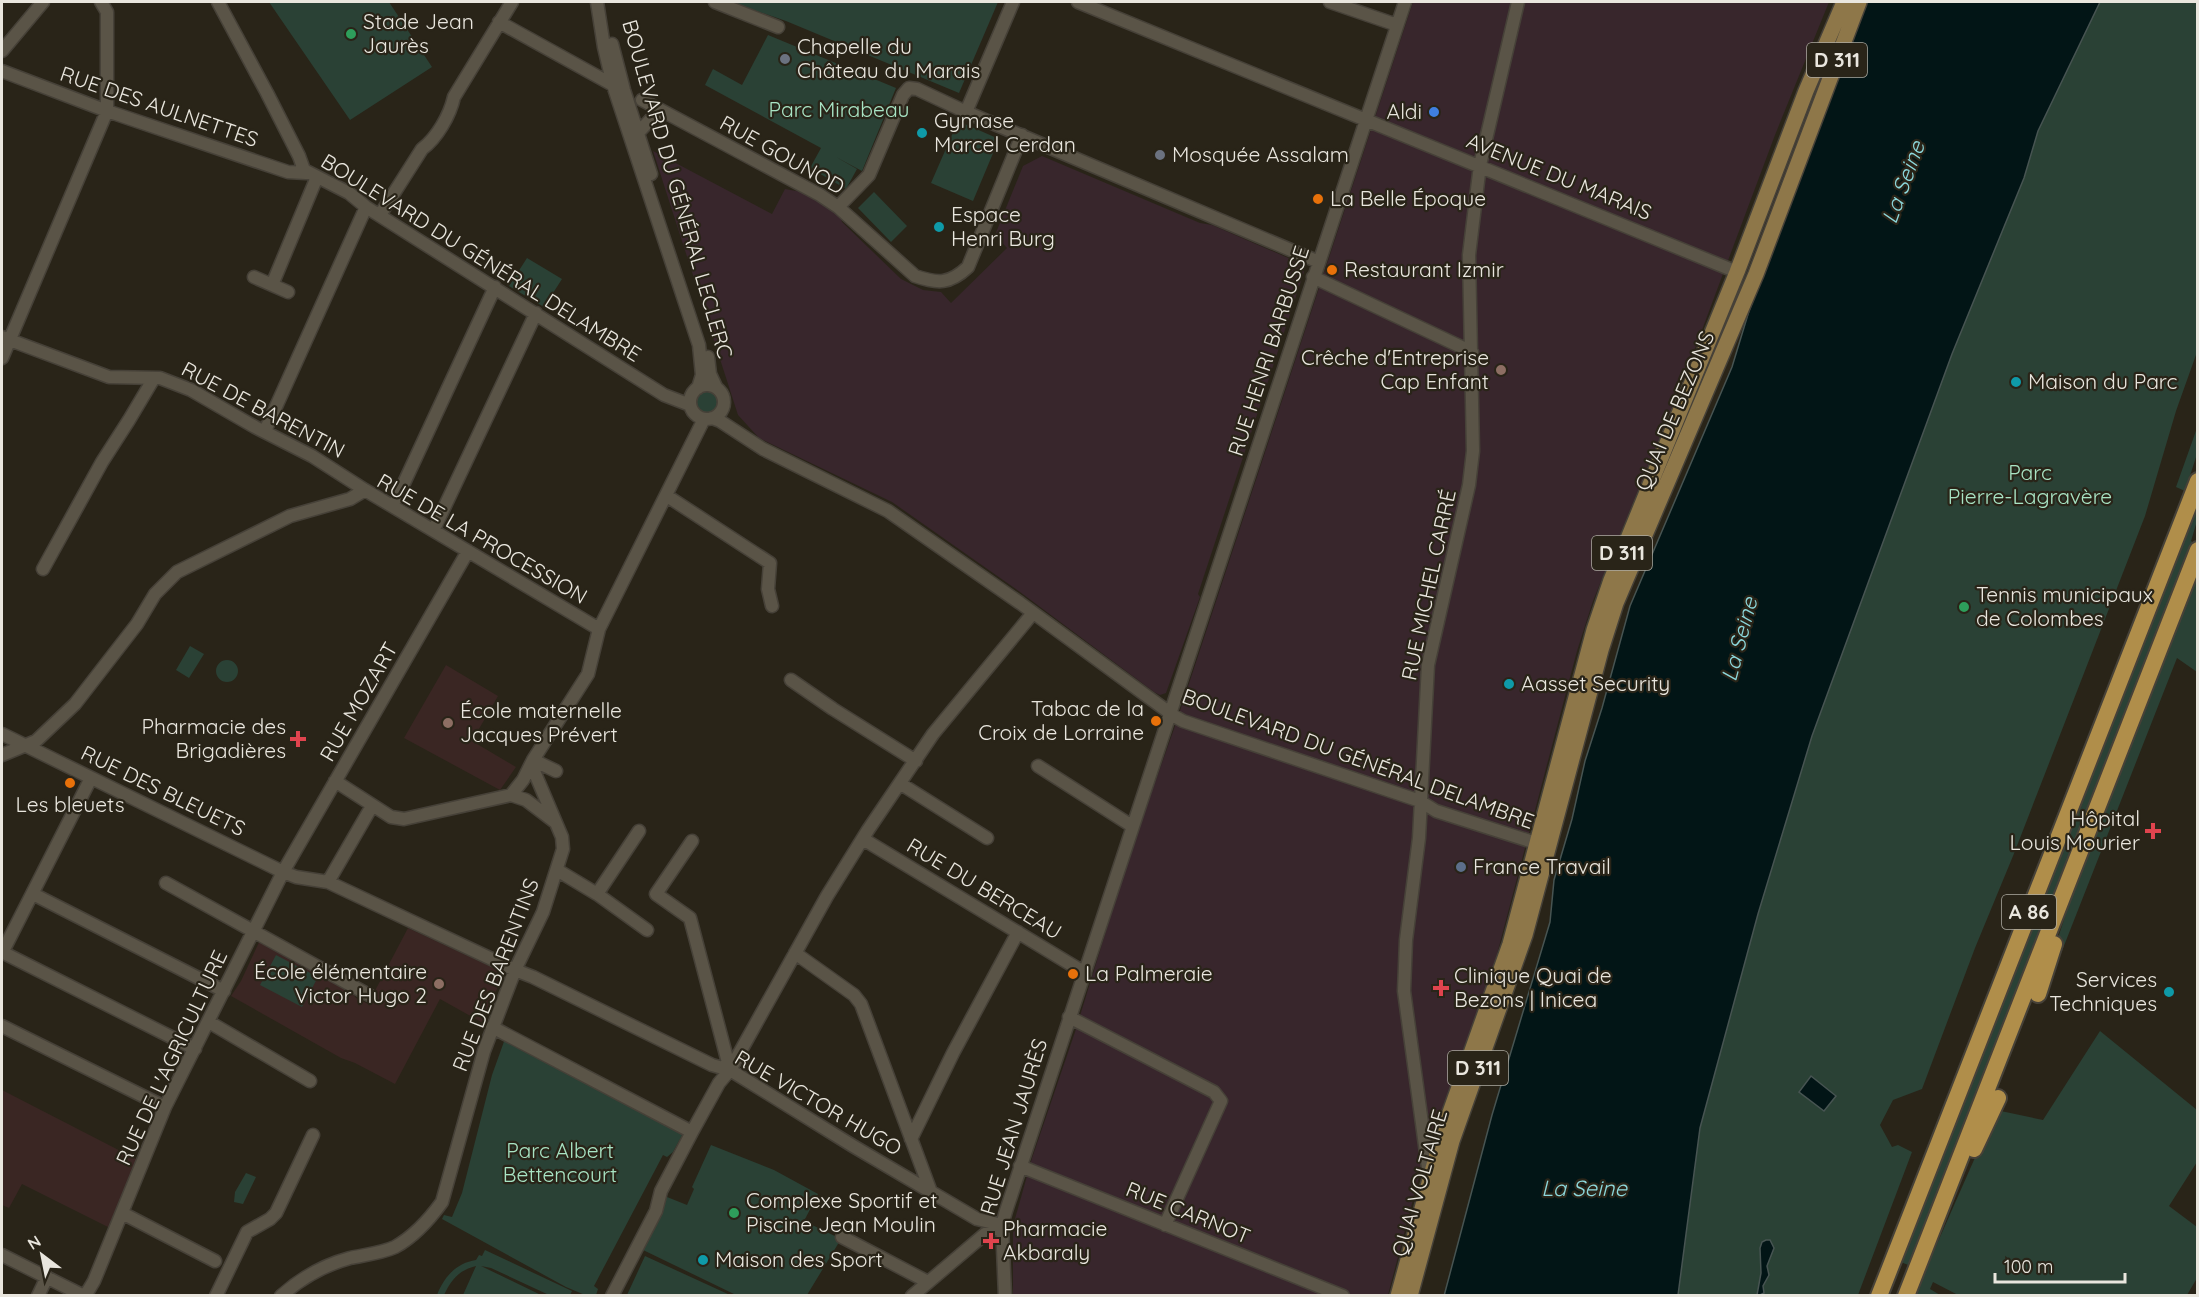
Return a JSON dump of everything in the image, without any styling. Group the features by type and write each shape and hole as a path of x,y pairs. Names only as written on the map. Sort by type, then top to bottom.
{"highway":[{"name":"A 86","path":"1879,1296 2198,480"},
{"name":"A 86","path":"1906,1296 2198,550"},
{"path":"2038,994 2063,914 2058,905"},
{"path":"1944,1200 1953,1196 1998,1098"}],"main road":[{"name":"D 311","path":"1759,217 1758,200 1761,186 1834,2"},
{"name":"QUAI DE BEZONS","path":"1544,844 1594,630 1608,590 1759,217 1806,91 1844,2"},
{"name":"QUAI DE BEZONS","path":"1544,844 1556,819 1601,650 1616,603 1741,310 1859,2"},
{"path":"1741,310 1737,272 1764,253"},
{"name":"QUAI VOLTAIRE","path":"1410,1296 1452,1142 1525,935 1543,866 1544,844"},
{"name":"QUAI VOLTAIRE","path":"1398,1296 1443,1132 1544,844"}],"street":[{"path":"2,51 43,2"},
{"path":"2,358 6,339 107,111 107,12 101,2"},
{"name":"BOULEVARD DU GÉNÉRAL DELAMBRE","path":"218,2 311,175 349,193 366,207 664,395 678,399 694,395"},
{"path":"380,215 422,149 429,144 451,109 454,97 512,2"},
{"name":"BOULEVARD DU GÉNÉRAL LECLERC","path":"597,2 613,85 696,334 702,371 694,395"},
{"name":"BOULEVARD DU GÉNÉRAL LECLERC","path":"605,2 615,56 703,334 710,374 716,387"},
{"path":"715,2 778,27"},
{"path":"966,112 1012,2"},
{"name":"AVENUE DU MARAIS","path":"1078,2 1737,272"},
{"path":"1330,2 1397,25"},
{"name":"RUE HENRI BARBUSSE","path":"1132,826 1405,2"},
{"name":"RUE MICHEL CARRÉ","path":"1429,1179 1404,991 1406,940 1419,838 1428,665 1469,485 1473,451 1468,255 1480,165 1518,2"},
{"path":"499,22 613,85"},
{"name":"RUE DES AULNETTES","path":"2,71 107,111 288,172 311,175"},
{"path":"838,207 869,175 903,95 909,88 917,89 1319,262"},
{"name":"RUE GOUNOD","path":"642,100 820,195 838,207 915,276 930,281 945,281 958,276 968,267 1022,135"},
{"path":"638,133 650,120 663,112"},
{"path":"272,285 311,175"},
{"path":"265,431 366,207"},
{"path":"255,277 288,292"},
{"path":"1313,277 1472,352"},
{"path":"395,502 495,287"},
{"path":"435,527 536,313"},
{"name":"RUE DE BARENTIN","path":"6,339 110,377 160,378 191,390 312,456 364,490"},
{"path":"43,569 102,462 154,378"},
{"path":"511,795 523,780 588,674 599,629 708,418 720,413 723,408 723,396 716,387 706,385 694,395 694,412 708,418"},
{"name":"BOULEVARD DU GÉNÉRAL DELAMBRE","path":"723,408 744,437"},
{"name":"BOULEVARD DU GÉNÉRAL DELAMBRE","path":"708,418 720,421 773,455 888,511 1183,721 1420,801 1436,811 1544,844"},
{"name":"RUE DE LA PROCESSION","path":"26,747 36,741 84,693 136,624 154,594 177,572 291,516 350,499 364,490 395,502 468,551 599,629"},
{"path":"667,496 771,563 768,589 772,606"},
{"name":"RUE MOZART","path":"283,872 468,551"},
{"path":"612,1296 656,1211 661,1191 692,1132 719,1083 730,1070 827,896 933,734 1034,613"},
{"path":"791,680 832,709 915,761"},
{"name":"RUE DES BLEUETS","path":"2,734 283,872 296,877 327,882"},
{"path":"2,755 26,747"},
{"path":"532,762 556,771"},
{"name":"RUE DES BARENTINS","path":"281,1296 300,1279 324,1267 394,1248 430,1219 442,1202 478,1067 515,970 543,912 563,849 562,837 532,762"},
{"path":"1038,766 1132,826"},
{"path":"91,778 2,952 195,1049"},
{"path":"335,781 391,818 404,819 511,795 526,801 555,822"},
{"path":"901,784 987,838"},
{"path":"327,882 372,806"},
{"name":"RUE JEAN JAURÈS","path":"1005,1296 1002,1225 1132,826"},
{"path":"597,894 639,831"},
{"name":"RUE DU BERCEAU","path":"863,839 1085,973"},
{"path":"692,841 656,894 690,918 730,1070"},
{"path":"557,870 597,894 647,930"},
{"name":"RUE DE L'AGRICULTURE","path":"85,1296 94,1281 165,1107 283,872"},
{"name":"RUE VICTOR HUGO","path":"327,882 564,992 712,1065 730,1070 977,1219 1002,1225"},
{"path":"166,883 369,995"},
{"path":"33,894 224,992"},
{"path":"911,1139 953,1053 1018,932"},
{"path":"795,953 854,995 861,1004 932,1192"},
{"path":"1069,1017 1214,1092 1221,1101 1165,1225"},
{"path":"209,1022 310,1081"},
{"path":"2,1026 165,1107"},
{"path":"492,1027 692,1132"},
{"path":"216,1296 248,1232 276,1213 313,1135"},
{"name":"RUE CARNOT","path":"1020,1166 1342,1296"},
{"path":"122,1213 215,1261"},
{"path":"912,1296 985,1234 1002,1225"},
{"path":"842,1238 928,1282"},
{"path":"2,1255 85,1296"},
{"path":"38,1296 47,1277"}],"shaded area":[{"path":"1413,2 1829,2 1775,135 1687,370 1593,601 1577,651 1496,958 1420,1173 1388,1295 1013,1295 1013,1226 1032,1158 1075,1032 1129,856 1175,726"},
{"path":"653,151 772,214 785,189 802,192 840,215 842,222 901,279 923,290 941,292 951,303 1007,248 995,235 1023,166 1042,156 1300,263 1304,272 1198,594 1200,597 1166,693 1160,695 1154,692 1020,592 892,502 759,438 738,415"},
{"name":"École maternelle Jacques Prévert","path":"446,665 498,696 472,741 516,767 500,790 404,738"},
{"path":"408,928 498,970 502,979 483,1023 440,999 395,1084 341,1058 231,996 241,981 261,938 343,982 356,998 368,1004"},
{"path":"2,1090 138,1160 110,1228 22,1184 9,1208 2,1205"}],"green space":[{"name":"Stade Jean Jaurès","path":"269,2 389,2 432,67 350,120"},
{"path":"730,2 998,2 959,93 786,21"},
{"name":"Parc Pierre-Lagravère","path":"2100,2 2197,2 2197,352 2176,411 2145,516 1922,1089 1893,1100 1880,1125 1892,1147 1898,1145 1912,1152 1858,1295 1678,1296 1700,1128 1758,914 1812,736 1952,354 2024,178 2038,131"},
{"name":"Parc Mirabeau","path":"768,35 896,88 862,171 836,157 857,169 846,189 810,168 821,148 705,85 713,69 742,85"},
{"path":"958,121 999,139 973,201 931,183"},
{"path":"874,192 907,226 891,242 858,208"},
{"path":"527,258 562,279 544,307 509,286"},
{"path":"707,391 715,394 718,402 715,410 707,413 699,410 696,402 699,394"},
{"path":"2197,428 2197,454 2185,491 2176,487"},
{"path":"2191,512 2197,514 2191,541 2195,544 1911,1266 1898,1261"},
{"path":"2197,571 2197,672 2177,658 2047,989 2045,978 2069,904"},
{"path":"190,646 204,654 189,678 176,670"},
{"path":"227,660 235,663 238,671 235,679 227,682 219,679 216,671 219,663"},
{"path":"276,955 318,977 302,1007 260,985"},
{"path":"2100,1031 2197,1110 2197,1162 2169,1206 2197,1227 2197,1278 2187,1295 1958,1295 1933,1282 1930,1289 1940,1295 1914,1296 1996,1110 2043,1120"},
{"name":"Parc Albert Bettencourt","path":"506,1036 687,1126 673,1152 667,1157 663,1155 594,1286 598,1289 596,1295 585,1295 566,1287 442,1219 444,1215 452,1217 462,1193 492,1075"},
{"name":"Complexe Sportif et Piscine Jean Moulin","path":"711,1145 774,1170 818,1194 804,1221 841,1239 807,1295 736,1295 641,1249 667,1197 687,1205 694,1189 692,1187"},
{"path":"246,1173 256,1177 243,1204 234,1202 235,1192"},
{"path":"485,1250 572,1291 570,1295 549,1295 491,1268 481,1266 541,1295 463,1295 476,1266 456,1276 444,1295 437,1295 443,1282 452,1272 462,1264 476,1260 479,1255 482,1256"},
{"path":"645,1256 730,1295 627,1295"}],"water":[{"name":"La Seine","path":"1867,2 2100,2 2038,131 2024,178 1952,354 1812,736 1758,914 1700,1128 1678,1295 1444,1296 1492,1115 1550,922 1554,880 1572,819 1585,761 1630,606 1732,367 1749,311"},
{"path":"1811,1076 1836,1096 1824,1111 1799,1092"},
{"path":"1770,1240 1774,1248 1767,1266 1769,1275 1763,1286 1764,1293 1757,1295 1761,1273 1760,1248 1762,1242"}],"place":[{"name":"Stade Jean Jaurès","path":"351,34"},
{"name":"Chapelle du Château du Marais","path":"785,59"},
{"name":"Aldi","path":"1434,112"},
{"name":"Gymase Marcel Cerdan","path":"922,133"},
{"name":"Mosquée Assalam","path":"1160,155"},
{"name":"La Belle Époque","path":"1318,199"},
{"name":"Espace Henri Burg","path":"939,227"},
{"name":"Restaurant Izmir","path":"1332,270"},
{"name":"Crêche d'Entreprise Cap Enfant","path":"1501,370"},
{"name":"Maison du Parc","path":"2016,382"},
{"name":"Tennis municipaux de Colombes","path":"1964,607"},
{"name":"Aasset Security","path":"1509,684"},
{"name":"Tabac de la Croix de Lorraine","path":"1156,721"},
{"name":"École maternelle Jacques Prévert","path":"448,723"},
{"name":"Pharmacie des Brigadières","path":"298,739"},
{"name":"Les bleuets","path":"70,783"},
{"name":"Hôpital Louis Mourier","path":"2153,831"},
{"name":"France Travail","path":"1461,867"},
{"name":"La Palmeraie","path":"1073,974"},
{"name":"École élémentaire Victor Hugo 2","path":"439,984"},
{"name":"Clinique Quai de Bezons | Inicea","path":"1441,988"},
{"name":"Services Techniques","path":"2169,992"},
{"name":"Complexe Sportif et Piscine Jean Moulin","path":"734,1213"},
{"name":"Pharmacie Akbaraly","path":"991,1241"},
{"name":"Maison des Sport","path":"703,1260"}]}
